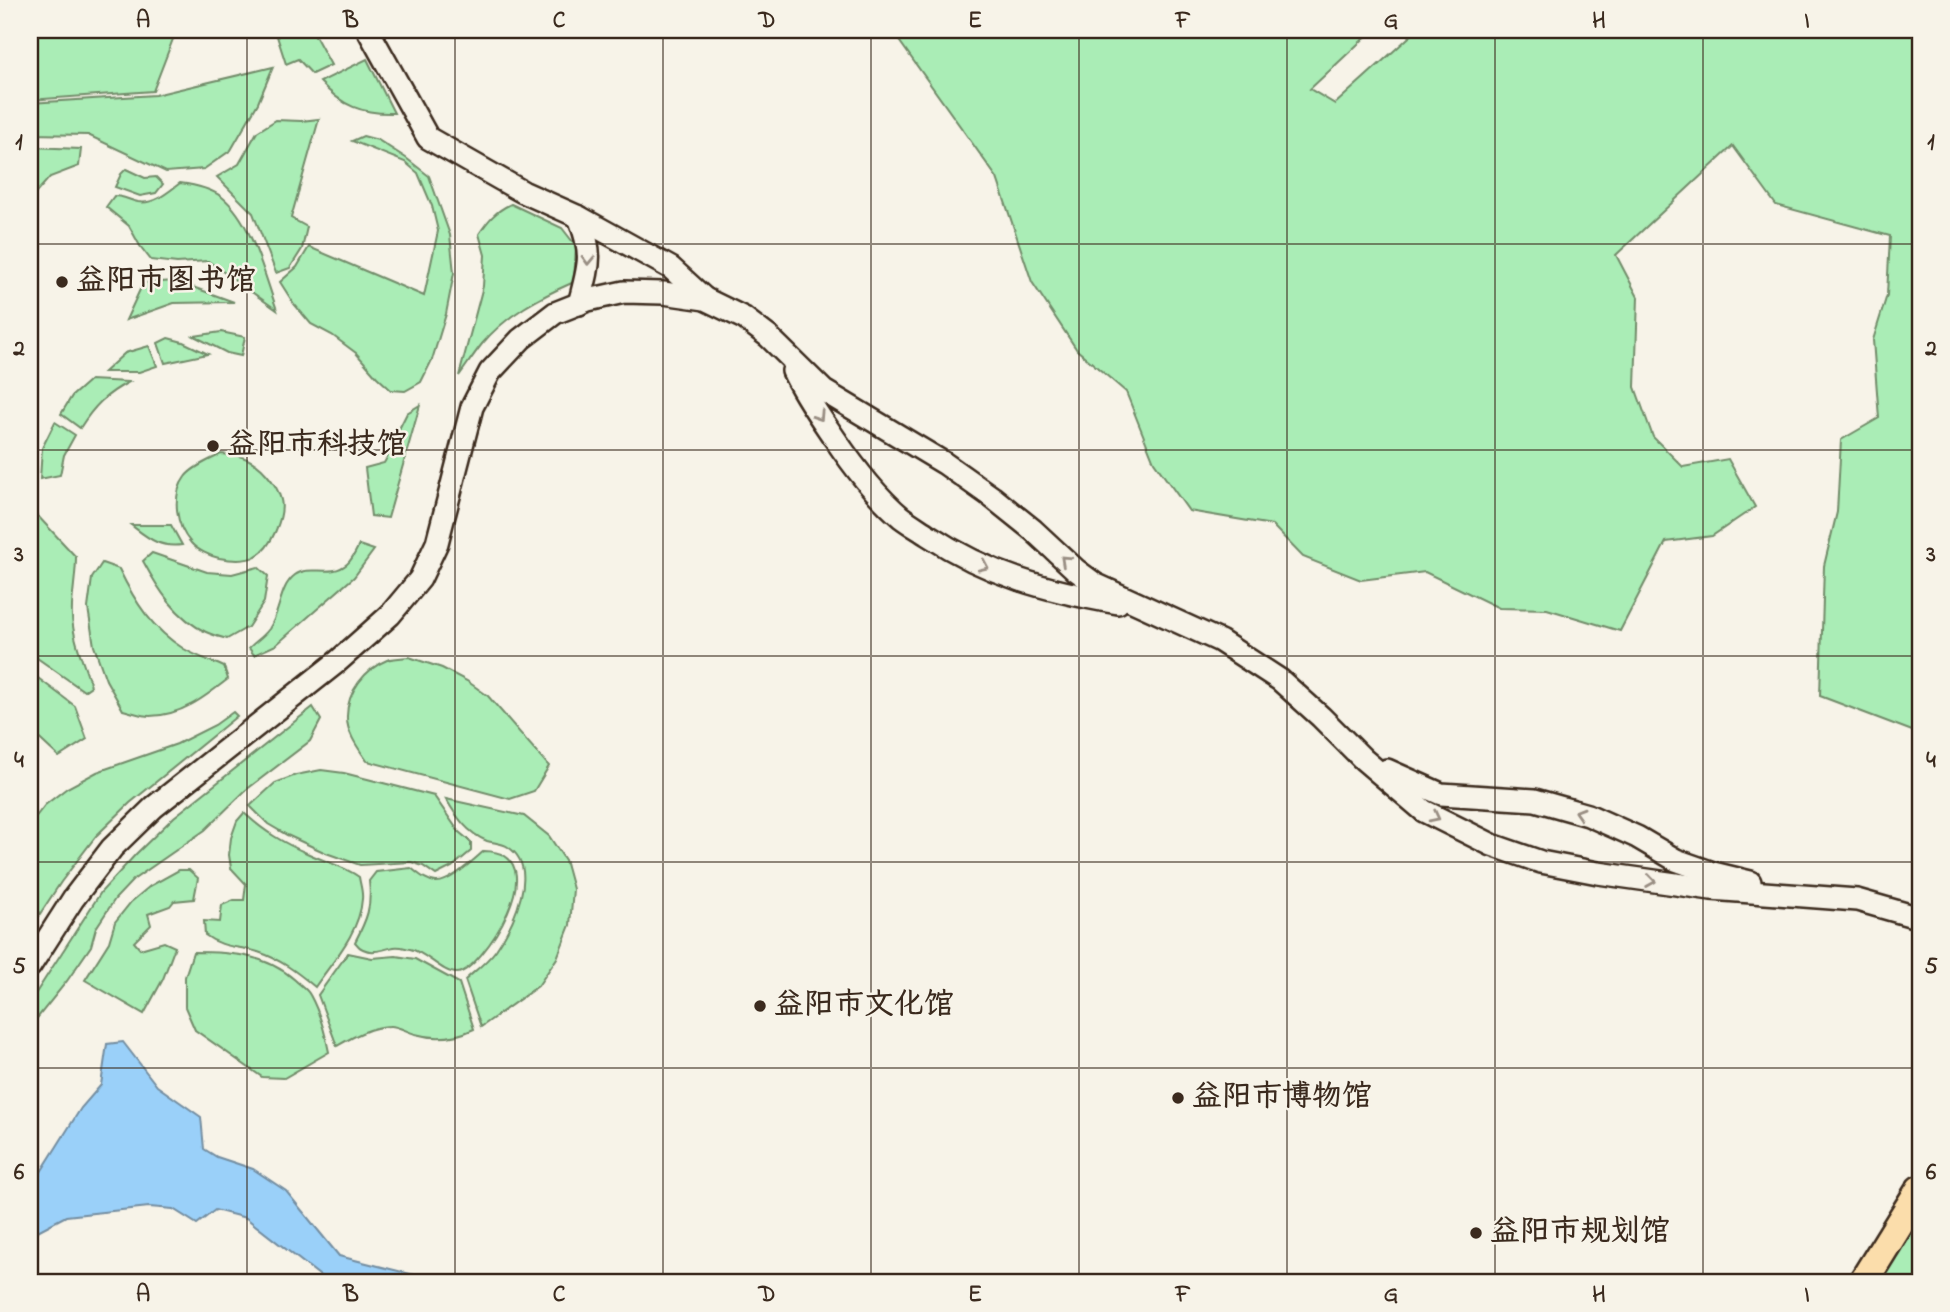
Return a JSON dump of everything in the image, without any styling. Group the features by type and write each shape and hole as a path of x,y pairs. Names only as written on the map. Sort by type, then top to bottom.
{"highway":[{"path":"1863,1282 1920,1191"}],"street":[{"path":"368,30 428,138 523,192 579,217 671,268 705,299 744,318 769,337 824,391 944,463 992,497 1095,584 1220,641 1280,680 1363,759 1424,811 1492,845 1541,862 1711,889 1857,900 1920,918"},
{"path":"579,217 588,240 590,264 579,304"},
{"path":"30,966 73,899 112,848 146,815 337,662 390,615 420,579 438,543 472,407 490,372 521,339 555,313 624,292 663,293 705,299"},
{"path":"786,356 797,381 845,455 901,517 943,544 995,571 1076,596 1144,607"},
{"path":"1363,759 1441,794 1535,800 1588,815 1637,837 1676,860 1713,873 1802,896"}],"green space":[{"path":"30,30 170,30 173,39 153,91 30,100"},
{"path":"177,30 256,30 258,35 181,38"},
{"path":"275,30 312,30 331,65 312,74 298,59 286,64"},
{"path":"887,30 1373,30 1310,89 1335,104 1417,30 1920,30 1920,734 1820,696 1824,566 1837,512 1841,440 1879,418 1873,340 1887,295 1890,236 1776,205 1733,146 1616,255 1638,297 1635,387 1653,437 1683,467 1728,459 1755,507 1712,536 1666,542 1620,631 1547,609 1499,608 1425,572 1361,580 1303,557 1272,525 1189,511 1154,462 1126,392 1077,350 1032,282 997,178 895,35"},
{"path":"367,59 394,113 372,112 353,107 336,97 320,82"},
{"path":"273,67 258,103 231,150 204,169 166,172 88,135 30,134 30,103 155,95"},
{"path":"319,119 291,218 307,227 302,249 290,268 276,273 253,213 217,177 239,164 257,132 276,120"},
{"path":"363,136 378,140 429,176 450,235 454,273 446,314 432,360 421,382 405,391 391,390 356,353 332,335 311,324 280,282 297,267 309,247 424,296 438,231 432,206 418,173 405,162 352,141"},
{"path":"30,147 81,149 79,166 50,177 35,194 30,190"},
{"path":"126,169 145,178 156,177 163,184 156,193 140,196 115,187"},
{"path":"180,183 212,191 232,207 256,249 277,310 208,261 177,263 151,260 129,226 106,207 114,196 150,202"},
{"path":"511,204 562,228 576,246 574,282 536,301 502,324 482,344 459,376 483,286 485,255 479,234 493,216"},
{"path":"176,281 234,302 174,303 126,320 143,283"},
{"path":"221,332 245,337 241,356 227,353 194,336"},
{"path":"168,338 208,354 165,363 158,343"},
{"path":"149,346 157,366 139,372 104,372 125,353"},
{"path":"90,380 129,382 101,401 80,428 61,414 72,396"},
{"path":"420,405 388,518 371,516 365,468 384,463 407,413"},
{"path":"55,422 75,435 64,455 60,475 40,479 42,448"},
{"path":"221,454 240,456 255,463 271,480 281,500 279,523 272,539 262,552 248,559 219,558 200,550 186,536 179,520 178,493 185,477"},
{"path":"30,514 36,514 76,557 72,616 78,647 91,686 84,691 30,653"},
{"path":"131,525 171,525 182,545 160,543"},
{"path":"359,545 374,550 354,577 276,645 254,655 249,648 269,629 290,580 301,572 341,568 351,560"},
{"path":"152,553 207,572 232,574 258,567 268,576 264,602 248,627 227,639 208,633 177,611 162,592 143,561"},
{"path":"102,563 119,569 138,604 163,633 184,649 224,667 228,679 201,699 172,713 147,716 123,710 106,680 94,646 88,608 92,578"},
{"path":"409,657 442,668 488,696 549,766 534,791 510,799 367,761 348,728 350,698 371,669 387,660"},
{"path":"30,672 75,706 87,739 59,757 30,730"},
{"path":"313,707 321,720 310,741 246,790 205,830 133,880 115,899 96,928 91,946 30,1027 30,1002 101,892 174,817"},
{"path":"233,712 237,716 130,803 96,836 30,929 30,824 45,805 67,788 97,772 177,744 215,725"},
{"path":"321,770 344,773 434,796 459,832 471,842 471,851 452,867 436,875 411,862 360,865 287,835 268,824 250,806 275,783"},
{"path":"446,799 524,816 549,836 565,860 573,889 570,925 557,958 538,986 481,1027 465,980 493,954 510,926 521,897 522,868 518,856 508,847 480,838 468,829"},
{"path":"244,813 283,841 359,877 362,896 356,923 344,946 315,987 274,958 224,945 205,935 204,921 220,922 222,905 234,900 244,900 246,884 231,868 229,855 237,821"},
{"path":"484,851 506,857 515,870 515,890 508,912 496,935 468,968 457,973 451,972 410,949 396,947 371,951 355,942 368,913 369,881 376,872 411,868 429,880 442,881"},
{"path":"179,870 189,870 198,878 194,899 174,901 170,906 148,914 151,925 134,942 140,949 164,942 175,947 163,979 144,1014 85,980 109,942 115,922 131,902 150,886"},
{"path":"193,952 247,956 284,971 310,995 322,1023 329,1052 284,1078 262,1077 195,1030 185,1007 185,977"},
{"path":"348,953 372,958 396,956 415,959 459,983 474,1029 453,1036 438,1037 423,1036 389,1026 362,1033 337,1046 318,995"},
{"path":"1920,1220 1920,1282 1875,1282"}],"water":[{"path":"123,1042 157,1086 201,1117 204,1149 217,1157 253,1169 286,1191 339,1256 442,1282 328,1282 246,1218 215,1210 197,1224 173,1209 149,1207 66,1216 30,1235 30,1195 34,1183 81,1108 101,1085 107,1044"}],"place":[{"name":"益阳市图书馆","path":"62,282"},
{"name":"益阳市科技馆","path":"213,446"},
{"name":"益阳市文化馆","path":"760,1006"},
{"name":"益阳市博物馆","path":"1178,1098"},
{"name":"益阳市规划馆","path":"1476,1233"}]}
